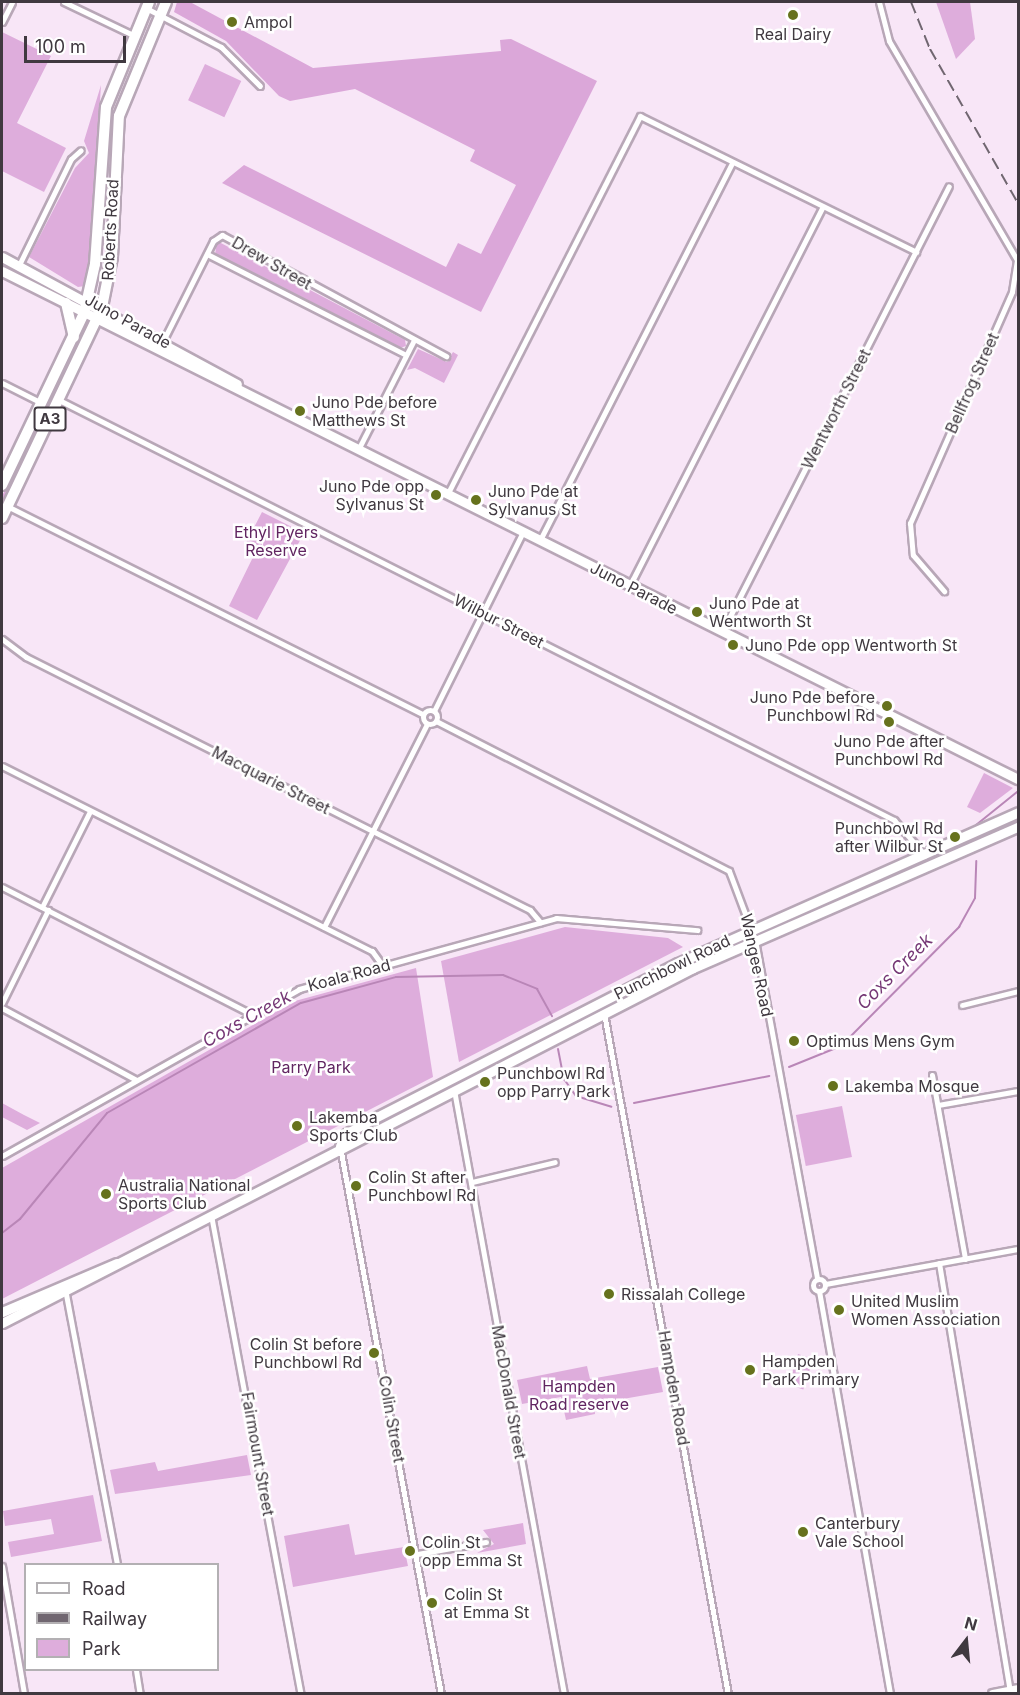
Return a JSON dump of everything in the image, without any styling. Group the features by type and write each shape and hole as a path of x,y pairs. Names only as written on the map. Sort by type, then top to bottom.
{"highway":[{"name":"Roberts Road","path":"2,518 98,320 112,257 118,123 166,2"},
{"name":"Roberts Road","path":"2,485 84,313 88,299 100,139 112,84 132,35 148,5"},
{"path":"66,303 74,337"}],"main road":[{"name":"Juno Parade","path":"2,257 88,299 163,340 250,394"},
{"name":"Juno Parade","path":"2,271 1018,779"},
{"name":"Punchbowl Road","path":"340,1146 346,1134 377,1117 752,928 927,856 1018,812"},
{"name":"Punchbowl Road","path":"2,1312 117,1263 340,1146 755,940 1018,826"},
{"name":"Punchbowl Road","path":"2,1323 65,1287"},
{"path":"993,1694 1014,1690"}],"street":[{"path":"2,22 12,2"},
{"path":"64,2 132,35"},
{"name":"Bellfrog Street","path":"879,2 888,41 1011,245 1018,267 1012,292 910,523 913,555 944,591"},
{"path":"148,5 160,15 221,47 260,86"},
{"path":"448,493 640,116 916,252"},
{"path":"19,265 71,159 81,150"},
{"path":"540,540 733,162"},
{"name":"Wentworth Street","path":"722,632 949,186"},
{"path":"630,585 823,207"},
{"name":"Drew Street","path":"406,355 207,254 214,238 225,236 446,356"},
{"path":"163,340 207,254"},
{"path":"359,448 414,340"},
{"path":"2,383 42,403"},
{"name":"Wilbur Street","path":"59,400 894,820 914,839 927,856"},
{"path":"7,506 423,714 427,724"},
{"path":"324,927 427,724 436,721 434,711 523,532"},
{"name":"Macquarie Street","path":"2,639 27,657 530,910 540,922"},
{"path":"423,714 434,711"},
{"name":"Wangee Road","path":"436,721 721,864 733,878 755,940 817,1279 813,1286 819,1291"},
{"path":"2,766 372,951 383,966"},
{"path":"2,1002 90,811"},
{"path":"2,887 251,1014"},
{"name":"Koala Road","path":"2,1156 299,989 540,922 582,918 697,930"},
{"path":"962,1005 1018,991"},
{"path":"2,1008 135,1080"},
{"name":"Hampden Road","path":"604,1013 728,1694"},
{"path":"932,1075 965,1259"},
{"name":"MacDonald Street","path":"454,1090 564,1694"},
{"path":"938,1105 1018,1091"},
{"name":"Colin Street","path":"340,1146 441,1694"},
{"path":"472,1182 555,1162"},
{"name":"Fairmount Street","path":"211,1215 301,1694"},
{"path":"890,1694 819,1291 825,1284 1018,1249"},
{"path":"939,1263 1014,1690"},
{"path":"817,1279 825,1284"},
{"path":"65,1287 117,1563"},
{"path":"417,1554 486,1542"},
{"path":"2,1566 24,1694"},
{"path":"136,1671 141,1694"}],"green space":[{"path":"936,2 970,2 975,39 956,59"},
{"path":"2,32 51,56 17,123 66,148 44,192 2,171"},
{"path":"205,64 241,81 224,117 188,100"},
{"path":"101,85 90,262 85,286 78,287 29,257 75,168 89,153 84,141"},
{"path":"217,241 405,340 406,346 400,348 215,255"},
{"path":"418,349 447,362 453,352 458,355 444,383 415,368 407,370"},
{"path":"62,379 33,441 2,505 2,496"},
{"name":"Ethyl Pyers Reserve","path":"262,512 304,533 257,620 229,606 256,551 245,545"},
{"path":"984,773 1013,788 980,813 967,807"},
{"path":"565,927 668,938 683,947 459,1062 441,961"},
{"name":"Parry Park","path":"416,968 433,1077 2,1299 2,1168 295,1001"},
{"path":"2,1103 40,1123 27,1130 2,1117"},
{"path":"842,1106 852,1157 806,1166 796,1115"},
{"path":"798,1354 813,1359 803,1389 788,1384"},
{"name":"Hampden Road reserve","path":"587,1366 590,1379 658,1367 663,1392 594,1404 595,1414 566,1420 561,1397 522,1404 517,1380"},
{"path":"247,1455 251,1475 115,1494 110,1470 155,1462 158,1471"},
{"path":"93,1495 102,1541 11,1557 8,1542 54,1534 51,1519 5,1526 3,1511"},
{"path":"523,1523 526,1544 477,1553 494,1544 483,1530"},
{"path":"349,1524 355,1555 404,1547 408,1566 293,1587 284,1536"}],"shaded area":[{"path":"177,2 190,2 313,68 501,51 500,40 511,39 597,81 481,312 222,183 244,165 446,267 458,243 481,254 516,185 470,161 475,150 355,89 290,101 279,96 226,41 174,12"}],"waterway":[{"name":"Coxs Creek","path":"976,825 1017,792"},
{"name":"Coxs Creek","path":"789,1067 841,1046 959,927 975,898 976,861"},
{"name":"Coxs Creek","path":"2,1233 20,1219 107,1113 301,1003 396,977 503,975 537,989 552,1016"},
{"name":"Coxs Creek","path":"558,1049 564,1079 576,1096 611,1107"},
{"name":"Coxs Creek","path":"634,1103 769,1076"}],"railway":[{"path":"911,2 930,49 1018,203"}],"place":[{"name":"Real Dairy","path":"793,15"},
{"name":"Ampol","path":"232,22"},
{"name":"Juno Pde before Matthews St","path":"300,411"},
{"name":"Juno Pde opp Sylvanus St","path":"436,495"},
{"name":"Juno Pde at Sylvanus St","path":"476,500"},
{"name":"Juno Pde at Wentworth St","path":"697,612"},
{"name":"Juno Pde opp Wentworth St","path":"733,645"},
{"name":"Juno Pde before Punchbowl Rd","path":"887,706"},
{"name":"Juno Pde after Punchbowl Rd","path":"889,722"},
{"name":"Punchbowl Rd after Wilbur St","path":"955,837"},
{"name":"Optimus Mens Gym","path":"794,1041"},
{"name":"Punchbowl Rd opp Parry Park","path":"485,1082"},
{"name":"Lakemba Mosque","path":"833,1086"},
{"name":"Lakemba Sports Club","path":"297,1126"},
{"name":"Colin St after Punchbowl Rd","path":"356,1186"},
{"name":"Australia National Sports Club","path":"106,1194"},
{"name":"Rissalah College","path":"609,1294"},
{"name":"United Muslim Women Association","path":"839,1310"},
{"name":"Colin St before Punchbowl Rd","path":"374,1353"},
{"name":"Hampden Park Primary","path":"750,1370"},
{"name":"Canterbury Vale School","path":"803,1532"},
{"name":"Colin St opp Emma St","path":"410,1551"},
{"name":"Colin St at Emma St","path":"432,1603"}]}
